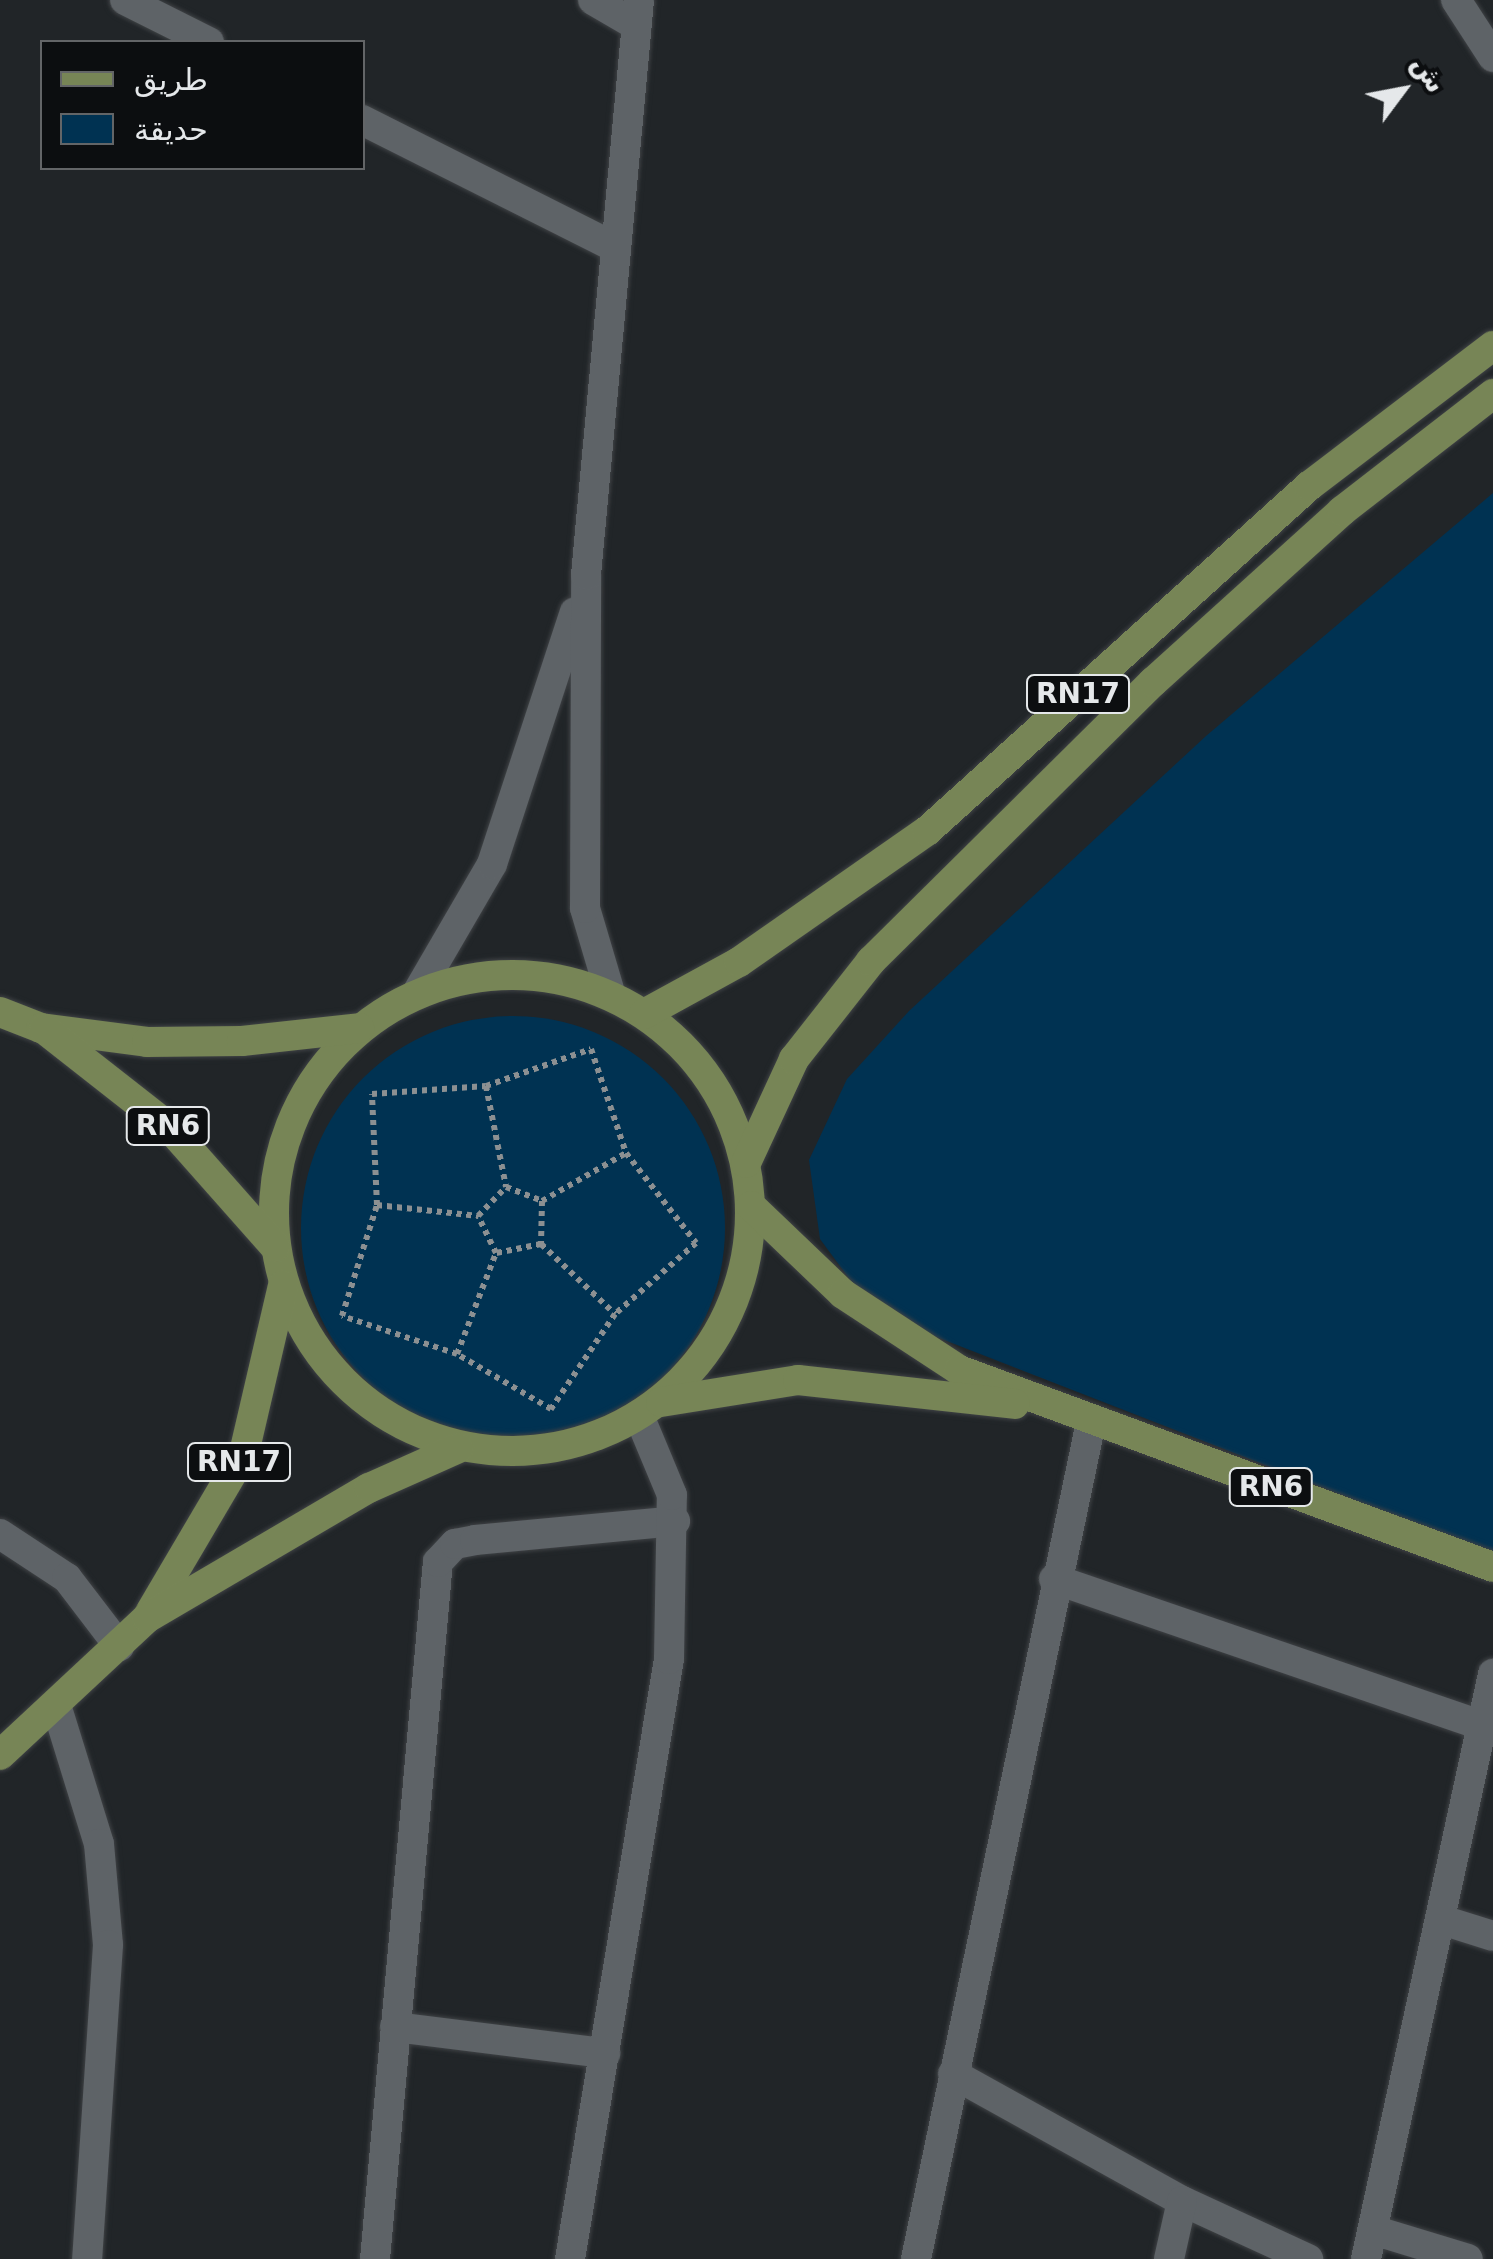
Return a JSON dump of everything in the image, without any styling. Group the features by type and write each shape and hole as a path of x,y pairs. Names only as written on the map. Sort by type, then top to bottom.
{"main road":[{"name":"RN17","path":"644,1014 739,962 927,831 1310,486 1493,346"},
{"name":"RN17","path":"746,1163 794,1059 871,961 1153,682 1342,511 1493,394"},
{"path":"498,976 547,977 611,996 644,1014 699,1067 725,1104 746,1163 751,1206 747,1261 730,1315 700,1362 651,1410 552,1451 459,1448 401,1426 350,1390 310,1342 284,1286 275,1247 274,1186 288,1126 317,1072 359,1028 418,993 498,976"},
{"name":"RN6","path":"0,1012 41,1028 198,1044 359,1028"},
{"name":"RN6","path":"41,1028 169,1127 275,1247"},
{"name":"RN6","path":"751,1206 896,1334 1050,1408 1493,1567"},
{"name":"RN17","path":"0,1754 147,1618 244,1453 284,1286"},
{"name":"RN6","path":"651,1410 798,1380 1050,1408"},
{"name":"RN17","path":"147,1618 370,1488 459,1448"}],"street":[{"path":"124,0 205,40"},
{"path":"592,0 637,12 586,576 585,908 611,996"},
{"path":"1456,0 1493,57"},
{"path":"365,122 616,248"},
{"path":"418,993 458,928 507,828 586,576"},
{"path":"570,2259 669,1659 675,1520 651,1410"},
{"path":"916,2259 1054,1579 1091,1422"},
{"path":"375,2259 438,1562 455,1544 475,1540 675,1520"},
{"path":"0,1534 67,1578 119,1646"},
{"path":"1054,1579 1489,1728"},
{"path":"1468,2259 1370,2244 1489,1728 1493,1674"},
{"path":"56,1705 99,1844 108,1945 87,2259"},
{"path":"1442,1920 1493,1936"},
{"path":"395,2027 605,2053"},
{"path":"953,2074 1182,2201 1308,2259"},
{"path":"1169,2259 1182,2201"}],"path":[{"path":"591,1049 626,1154 696,1243 615,1314 551,1409 457,1354 342,1316 377,1205 372,1094 486,1086 591,1049"},
{"path":"486,1086 506,1186"},
{"path":"542,1201 626,1154"},
{"path":"506,1186 542,1201"},
{"path":"478,1216 506,1186"},
{"path":"542,1201 541,1244 615,1314"},
{"path":"377,1205 478,1216"},
{"path":"457,1354 496,1253 478,1216"},
{"path":"496,1253 541,1244"}],"green space":[{"path":"1493,493 1493,1554 921,1331 862,1296 820,1239 809,1160 847,1079 909,1011 1206,736"},
{"path":"513,1016 554,1020 594,1032 631,1052 663,1078 689,1110 709,1147 721,1187 725,1228 721,1269 709,1309 689,1346 663,1378 631,1404 594,1424 554,1436 513,1440 472,1436 432,1424 395,1404 363,1378 337,1346 317,1309 305,1269 301,1228 305,1187 317,1147 337,1110 363,1078 395,1052 432,1032 472,1020"}]}
